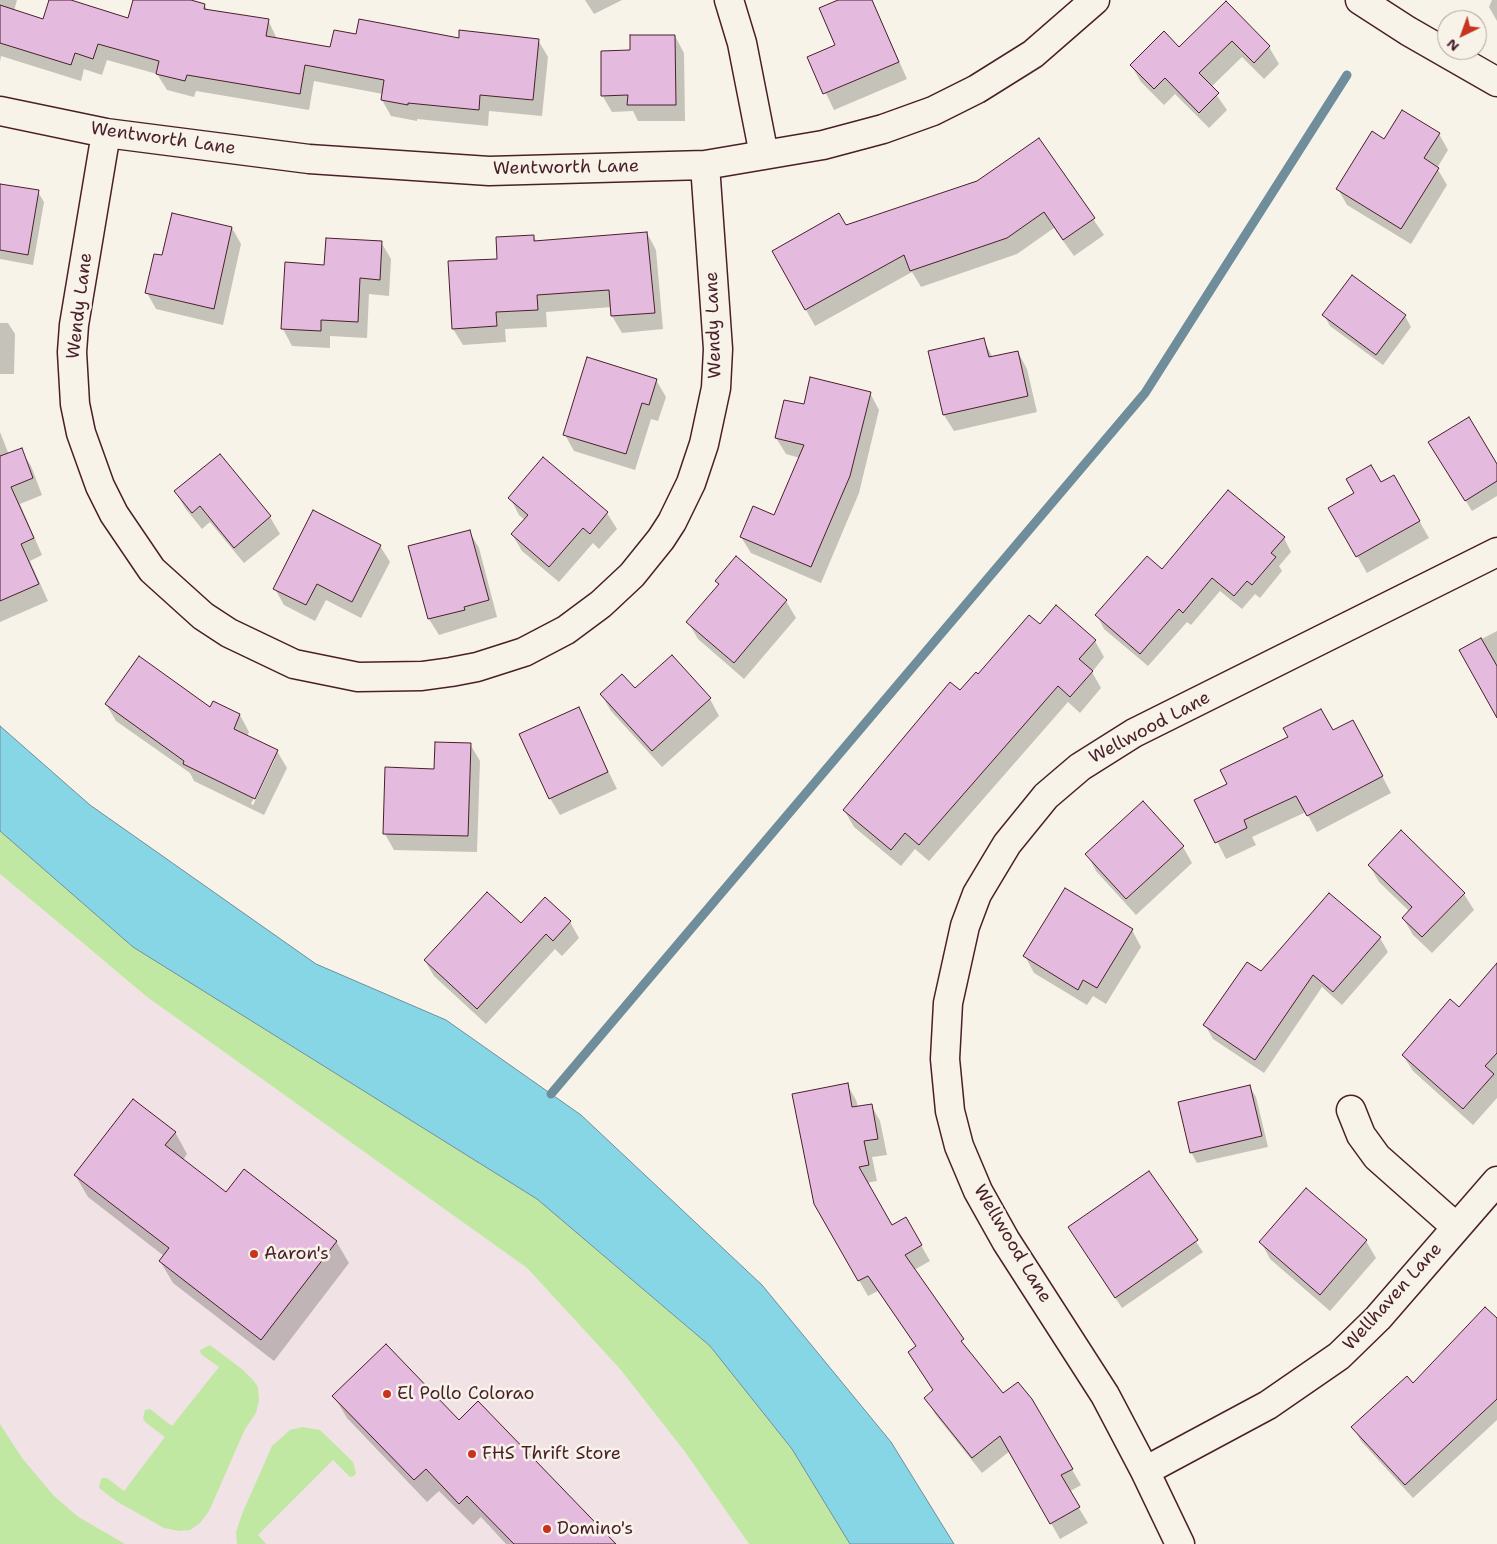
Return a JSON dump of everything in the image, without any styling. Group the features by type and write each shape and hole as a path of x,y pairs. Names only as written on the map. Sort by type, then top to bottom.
{"street":[{"path":"729,0 742,43 764,155"},
{"name":"Wentworth Lane","path":"0,111 106,133 310,159 488,171 704,165 823,145 883,129 933,111 977,89 1032,54 1095,0"},
{"path":"1360,0 1408,31 1497,82"},
{"name":"Wendy Lane","path":"106,133 74,325 72,352 75,404 81,433 100,486 114,514 152,570 203,616 229,633 294,664 358,677 422,676 451,672 500,660 531,648 566,630 601,604 632,575 666,531 691,483 707,434 716,388 718,350 704,165"},
{"name":"Wellwood Lane","path":"1180,1544 1145,1471 1105,1395 998,1227 978,1191 959,1146 950,1111 945,1076 946,1025 956,962 970,911 995,861 1032,812 1062,781 1098,754 1134,733 1497,552"},
{"path":"1351,1110 1361,1135 1377,1157 1456,1227"},
{"name":"Wellhaven Lane","path":"1145,1471 1268,1405 1318,1373 1362,1336 1497,1181"}],"shaded area":[{"path":"0,874 147,997 527,1268 620,1369 685,1452 749,1544 0,1544"}],"green space":[{"path":"0,831 133,947 537,1199 710,1346 792,1449 850,1544 749,1544 685,1452 620,1369 527,1268 147,997 0,874"},
{"path":"210,1345 243,1370 258,1387 259,1400 256,1413 245,1429 209,1511 200,1523 190,1530 179,1531 164,1528 116,1501 99,1488 100,1482 102,1478 107,1478 124,1491 165,1437 145,1422 143,1418 145,1410 150,1409 172,1426 219,1367 201,1354 200,1350"},
{"path":"0,1424 22,1458 53,1495 77,1516 125,1544 0,1544"},
{"path":"302,1427 320,1430 353,1462 356,1473 350,1477 333,1460 258,1535 266,1544 237,1544 236,1532 242,1514 272,1446 290,1430"}],"water":[{"path":"0,726 90,805 316,964 446,1020 581,1115 762,1285 891,1442 954,1544 850,1544 792,1449 710,1346 537,1199 133,947 0,831"}],"building":[{"path":"49,0 71,0 128,18 133,0 191,0 205,4 204,9 269,19 266,36 330,47 334,30 356,34 359,19 459,38 459,30 539,39 533,100 480,95 479,110 408,103 408,105 381,100 384,80 305,65 300,94 187,75 185,81 156,74 159,61 98,44 93,59 75,53 71,65 0,43 0,5 43,19"},
{"path":"838,0 872,0 899,62 823,94 807,57 835,45 819,8"},
{"path":"1226,1 1270,46 1254,63 1232,41 1199,73 1219,93 1199,113 1165,78 1154,89 1130,65 1164,31 1179,47"},
{"path":"630,35 675,35 676,105 627,105 628,95 601,96 601,51 630,50"},
{"path":"1402,110 1440,133 1424,158 1439,168 1401,229 1336,189 1372,131 1384,139"},
{"path":"1039,138 1095,218 1063,240 1044,212 1007,238 910,271 904,255 805,310 772,251 839,213 846,225 977,181"},
{"path":"0,184 39,190 28,255 0,250"},
{"path":"172,213 232,227 214,309 145,293 154,254 162,255"},
{"path":"647,232 655,313 611,316 609,290 537,295 538,310 496,312 497,326 452,329 448,261 497,259 496,237 534,235 534,241"},
{"path":"326,238 382,241 380,280 360,278 358,322 321,320 321,331 281,329 285,262 324,265"},
{"path":"1352,275 1406,315 1376,355 1322,315"},
{"path":"984,338 989,357 1018,351 1028,396 943,415 928,351"},
{"path":"587,357 657,379 649,405 642,403 626,454 563,435"},
{"path":"810,377 871,392 850,476 811,567 740,537 753,506 774,515 804,445 775,438 784,400 804,404"},
{"path":"1469,417 1497,464 1497,481 1465,501 1428,442"},
{"path":"22,448 33,478 11,487 34,538 21,544 39,584 0,601 0,456"},
{"path":"220,454 271,516 234,548 200,506 192,513 174,491"},
{"path":"543,457 608,512 590,534 583,528 549,567 511,534 528,515 508,498"},
{"path":"1371,465 1381,482 1394,475 1420,521 1356,557 1328,508 1354,493 1346,479"},
{"path":"1228,490 1285,537 1271,553 1276,557 1252,585 1247,581 1234,596 1212,578 1183,613 1179,609 1140,654 1095,615 1147,556 1162,569"},
{"path":"313,510 381,545 352,602 317,584 306,605 273,589"},
{"path":"470,530 489,600 464,607 465,610 428,619 408,546"},
{"path":"736,556 787,600 734,663 686,622 719,584 715,581"},
{"path":"1056,605 1096,640 1079,659 1093,671 1070,697 1058,686 919,845 905,833 891,850 843,810 950,682 960,690 976,672 978,674 1029,615 1040,624"},
{"path":"1481,638 1497,666 1497,718 1459,650"},
{"path":"672,655 711,698 652,751 600,694 622,674 635,688"},
{"path":"139,656 210,707 213,701 240,714 234,729 278,750 255,799 183,764 184,761 105,704"},
{"path":"579,707 608,772 549,799 519,734"},
{"path":"1321,709 1333,730 1353,720 1383,776 1307,816 1296,796 1244,820 1247,828 1215,843 1194,800 1227,784 1220,770 1288,737 1283,728"},
{"path":"435,742 471,743 468,836 383,834 385,767 434,769"},
{"path":"1143,801 1184,846 1126,899 1085,854"},
{"path":"1401,830 1465,893 1422,937 1402,918 1412,907 1368,865"},
{"path":"1065,888 1133,929 1097,988 1083,980 1078,990 1023,956"},
{"path":"487,892 521,923 545,897 571,921 553,941 546,934 477,1009 424,960"},
{"path":"1329,893 1381,937 1333,992 1313,975 1255,1060 1203,1025 1247,962 1261,971"},
{"path":"1497,963 1497,1053 1485,1066 1494,1074 1463,1109 1402,1055 1450,999 1459,1007"},
{"path":"848,1083 852,1107 872,1104 878,1139 864,1141 869,1165 859,1167 892,1225 906,1217 922,1245 905,1255 964,1339 961,1341 1003,1393 1018,1382 1032,1399 1073,1469 1061,1475 1080,1507 1050,1524 1000,1436 972,1458 924,1398 933,1390 908,1352 916,1346 868,1276 858,1281 814,1204 792,1094"},
{"path":"1250,1085 1262,1136 1190,1153 1178,1102"},
{"path":"133,1099 176,1132 165,1145 226,1192 244,1169 337,1241 261,1340 159,1261 169,1248 74,1175"},
{"path":"1149,1171 1198,1240 1115,1298 1068,1227"},
{"path":"1306,1188 1367,1240 1320,1295 1259,1242"},
{"path":"1485,1307 1497,1318 1497,1399 1405,1485 1351,1427 1407,1376 1413,1383"},
{"path":"386,1344 459,1420 478,1401 616,1544 514,1544 467,1496 459,1504 426,1469 414,1480 332,1396"}],"waterway":[{"path":"551,1094 1145,393 1347,75"}],"place":[{"name":"Aaron's","path":"254,1254"},
{"name":"El Pollo Colorao","path":"387,1394"},
{"name":"FHS Thrift Store","path":"472,1454"},
{"name":"Domino's","path":"547,1529"}]}
